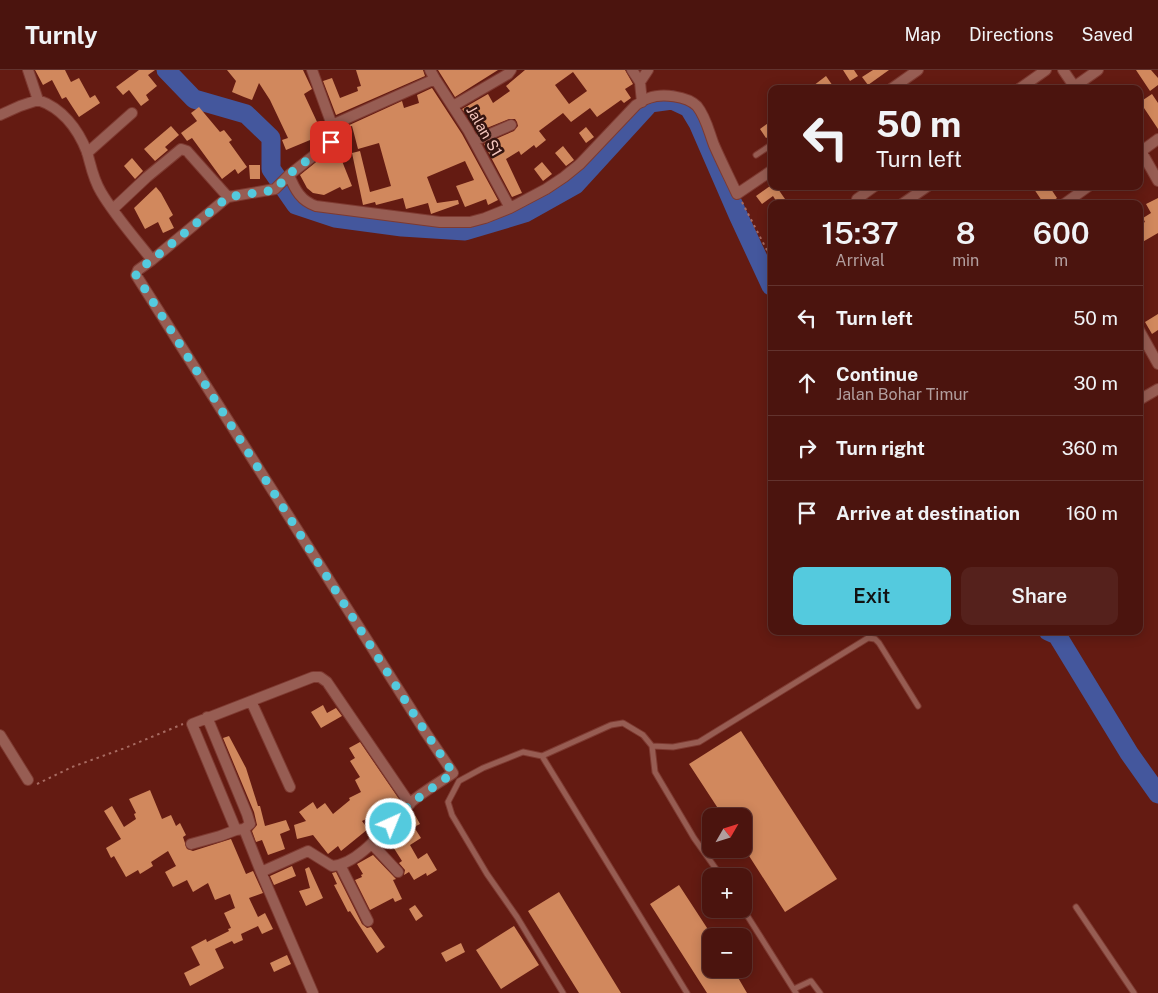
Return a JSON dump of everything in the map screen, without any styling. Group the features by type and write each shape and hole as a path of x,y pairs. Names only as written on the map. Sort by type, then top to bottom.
{"street":[{"path":"28,70 38,100 61,112 79,135 87,153 96,183 152,260"},
{"path":"261,872 308,851 330,865 340,864 372,844 410,804 453,773 136,275 138,270 228,197 275,190 287,177 331,142 334,135 332,125 312,70"},
{"path":"453,106 508,74 511,70"},
{"path":"632,70 640,82 646,99"},
{"path":"640,82 648,70"},
{"path":"894,85 904,74 918,70"},
{"path":"1025,85 1046,70"},
{"path":"1063,70 1072,85"},
{"path":"1078,85 1098,70"},
{"path":"332,125 432,75"},
{"name":"Jalan S1","path":"432,75 474,141 510,208"},
{"path":"287,177 303,200 316,206 440,222 461,222 485,218 546,190 580,164 606,134 636,105 646,99 674,97 686,100 697,106 737,194 768,173"},
{"path":"0,115 38,100"},
{"path":"87,153 132,113"},
{"path":"474,141 511,125"},
{"path":"1143,150 1158,140"},
{"path":"114,209 147,177 181,149 188,153 228,197"},
{"path":"1143,157 1158,181"},
{"path":"857,198 869,190"},
{"path":"908,200 922,190"},
{"path":"1071,200 1084,190"},
{"path":"1143,337 1158,364"},
{"path":"1143,398 1158,389"},
{"path":"313,993 261,872 191,726 192,723 313,676 324,678 410,804"},
{"path":"251,701 290,787"},
{"path":"191,844 220,836 250,824 207,717"},
{"path":"0,735 28,780"},
{"path":"372,844 398,872"},
{"path":"340,864 368,921"}],"lane":[{"path":"756,155 768,147"},
{"path":"652,746 673,748 699,742 868,638 875,639 879,643 918,706"},
{"path":"563,993 487,874 452,815 448,802 459,781 464,777 523,752 542,756 611,725 623,723 643,735 652,746 654,772 694,838 715,868"},
{"path":"542,756 687,993"},
{"path":"1076,906 1134,993"},
{"path":"749,918 795,991 811,981 820,993"}],"path":[{"path":"737,194 768,252"},
{"path":"28,780 34,785 42,783 72,767 126,748 177,726 192,723"}],"building":[{"path":"35,70 65,70 71,82 79,78 90,98 95,95 100,103 79,117 66,97 62,99 52,80 43,85"},
{"path":"139,70 155,70 148,75 157,86 146,95 149,100 141,106 129,90 123,95 116,87"},
{"path":"227,70 303,70 312,89 304,94 318,124 324,122 327,133 286,150 282,140 288,138 270,100 259,83 252,100 244,97 232,92 236,81"},
{"path":"356,70 423,70 425,76 336,115 323,81 332,78 340,98 358,91 357,87 361,86"},
{"path":"438,70 498,70 455,97"},
{"path":"525,70 625,70 633,84 625,89 631,98 624,103 621,100 597,117 590,108 571,122 563,113 539,131 546,140 536,148 534,145 521,155 519,151 506,159 522,193 512,197 484,144 514,131 518,126 517,122 515,119 509,119 477,132 475,128 479,127 471,112 466,114 462,109 488,94 493,103 510,91 506,86","holes":["573,72 587,91 569,104 555,85"]},
{"path":"843,70 854,70 858,76 850,81"},
{"path":"873,70 889,70 868,85 862,77"},
{"path":"1136,70 1151,70 1158,78 1158,85 1150,91"},
{"path":"826,76 832,85 814,85"},
{"path":"432,88 462,134 498,200 488,205 486,199 465,207 456,186 474,180 465,161 427,177 437,203 458,200 459,204 431,214 428,203 406,209 403,198 376,205 375,202 363,205 352,153 360,151 370,192 391,186 379,143 358,149 352,126 345,127 402,101 404,108 419,103 417,95"},
{"path":"1152,94 1158,103 1158,129 1143,106 1143,100"},
{"path":"199,107 220,132 224,130 232,140 229,142 247,167 238,174 235,169 222,179 192,138 187,141 181,133 197,121 191,113"},
{"path":"768,123 768,137 766,138 760,129"},
{"path":"171,126 179,135 165,147 168,150 155,161 144,149"},
{"path":"586,127 594,137 586,143 579,133"},
{"path":"336,146 352,186 342,190 340,187 324,195 313,193 307,188 300,175"},
{"path":"563,146 574,160 566,166 555,153"},
{"path":"132,158 143,171 135,179 124,166"},
{"path":"542,162 552,174 543,181 534,169"},
{"path":"249,165 260,165 260,179 250,179"},
{"path":"156,187 173,215 169,218 174,228 163,233 158,222 145,229 134,208"},
{"path":"768,187 768,190 779,190 785,199 776,200 773,196 762,204 756,196"},
{"path":"1035,190 1052,190 1057,198 1054,200 1041,200"},
{"path":"1158,198 1158,233 1143,242 1143,223 1145,222 1143,218 1151,213 1146,204"},
{"path":"1158,314 1158,330 1152,334 1145,322"},
{"path":"323,705 327,713 336,708 342,716 321,728 311,712"},
{"path":"741,731 837,879 785,912 750,858 752,858 752,808 718,808 689,764"},
{"path":"229,736 246,768 265,826 286,820 290,830 280,834 285,849 268,855 262,840 256,842 252,831 257,825 254,812 223,738"},
{"path":"360,742 401,802 362,821 368,829 341,851 338,846 328,854 313,835 297,839 294,825 306,821 299,812 313,802 317,809 325,803 333,814 350,800 349,798 361,792 355,780 360,777 350,761 355,758 349,748"},
{"path":"150,790 162,819 171,815 176,826 180,823 186,835 183,837 187,849 193,851 231,839 246,874 253,871 263,893 249,898 258,917 265,913 273,929 262,934 258,926 241,934 243,940 234,944 232,941 215,949 224,968 190,986 184,973 200,965 191,947 206,939 207,942 229,931 228,929 231,928 224,913 235,908 230,894 215,900 208,883 193,892 187,880 173,887 165,872 176,866 168,851 151,862 153,866 140,874 138,870 126,877 114,856 111,858 106,848 121,839 104,811 112,806 124,827 136,819 134,814 136,813 129,799"},
{"path":"415,815 420,824 414,827 421,838 410,845 418,859 427,853 437,870 427,876 426,873 414,880 409,872 404,875 405,870 399,863 402,861 390,842 387,844 385,840 400,825"},
{"path":"373,855 396,879 393,880 402,899 395,902 393,898 370,910 355,880 362,877 361,875 363,874 357,864"},
{"path":"292,866 296,876 274,885 270,876"},
{"path":"309,867 323,898 306,906 299,891 310,888 305,869"},
{"path":"336,872 362,924 367,928 371,927 385,947 377,953 350,911 348,912 334,885 337,884 332,873"},
{"path":"679,885 707,928 702,928 702,978 738,978 747,993 707,993 650,904"},
{"path":"559,892 621,993 579,993 528,911"},
{"path":"415,905 423,916 416,921 409,909"},
{"path":"514,926 539,965 501,989 476,950"},
{"path":"461,943 465,952 446,962 441,953"},
{"path":"287,955 291,964 274,972 270,963"}],"waterway":[{"path":"166,70 194,99 246,114 271,138 271,169 296,205 335,218 402,227 465,231 525,213 575,185 650,103 672,100 689,108 698,123 768,280"},
{"path":"1057,635 1129,753 1158,794"}],"route":[{"path":"331,142 288,175 275,190 228,197 138,270 136,275 453,773 410,804 391,824"}]}
